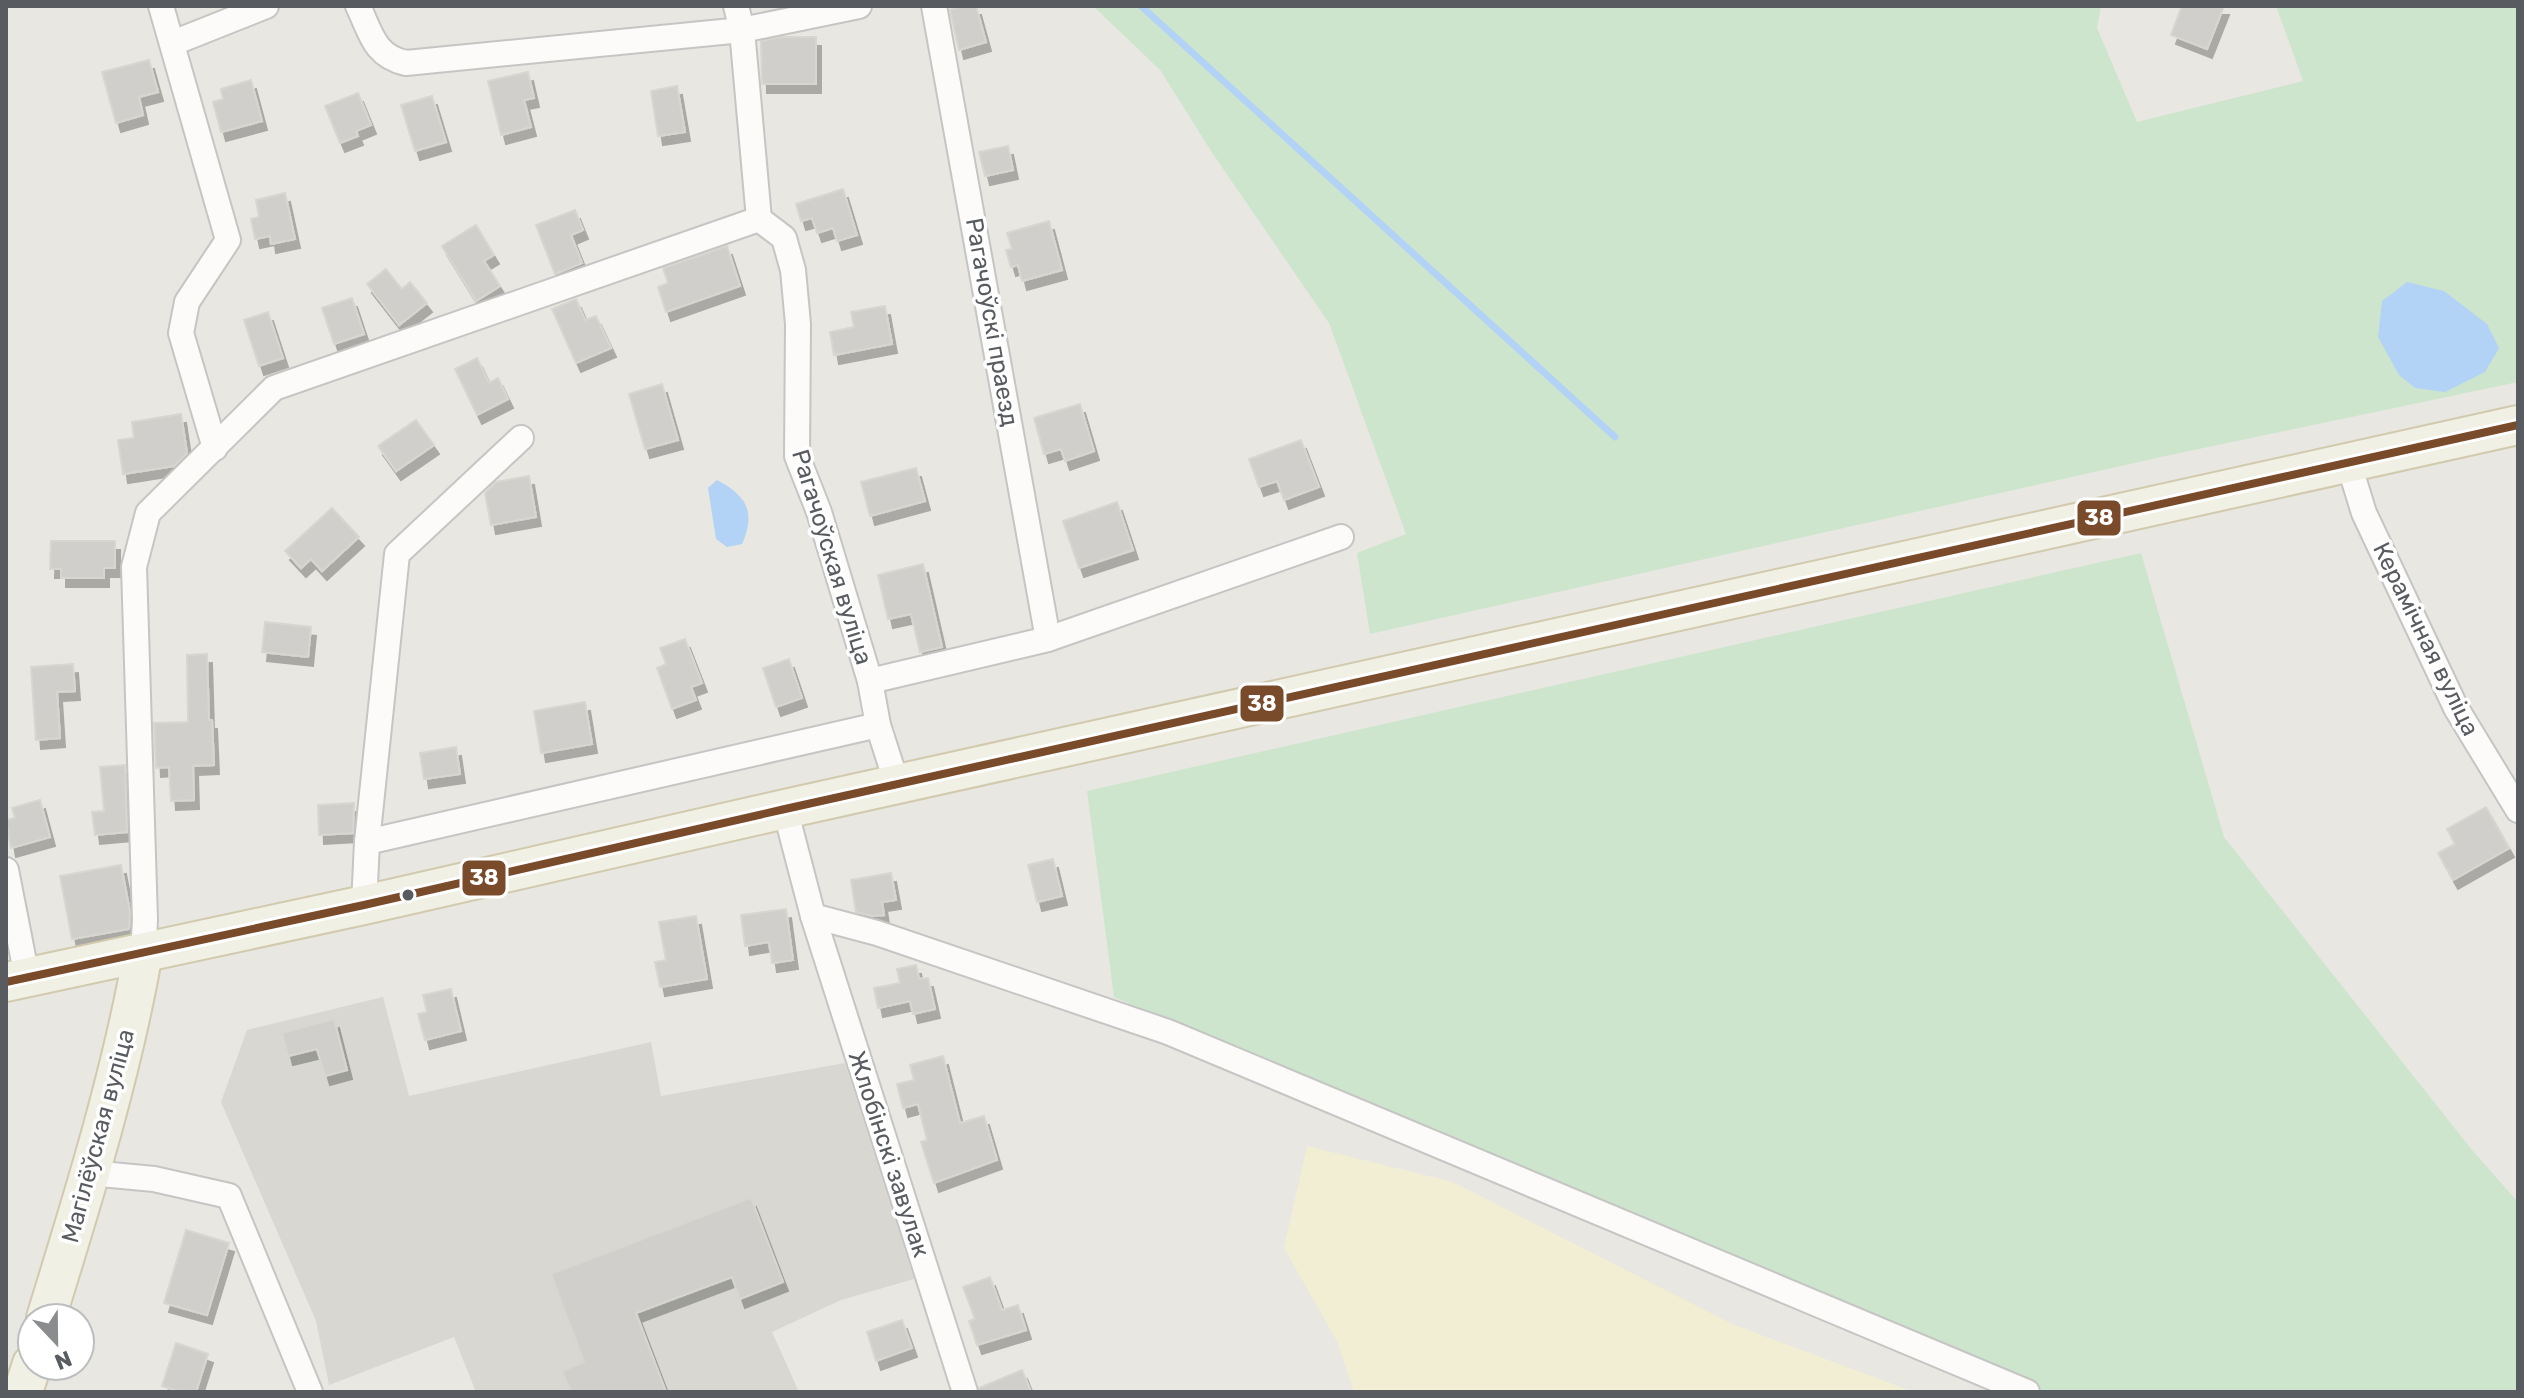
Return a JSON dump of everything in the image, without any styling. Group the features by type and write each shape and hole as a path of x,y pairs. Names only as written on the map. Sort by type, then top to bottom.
{"main road":[{"path":"16,980 2518,425"},
{"name":"Магілёўская вуліца","path":"51,1302 90,1173 143,953"}],"street":[{"path":"161,6 228,240 187,302 181,333 215,448"},
{"path":"173,43 266,6"},
{"path":"358,6 378,48 390,59 406,63 742,30 859,6"},
{"path":"143,953 145,920 134,567 148,513 274,388 759,219 742,30 736,6"},
{"name":"Рагачоўскі праезд","path":"934,6 1048,639"},
{"name":"Рагачоўская вуліца","path":"759,219 784,238 793,270 798,324 797,456 819,512 870,681 878,725 897,784"},
{"path":"364,905 367,842 397,554 521,438"},
{"name":"Керамічная вуліца","path":"2348,461 2364,513 2456,708 2518,810"},
{"path":"870,681 1048,639 1341,537"},
{"path":"367,842 878,725"},
{"name":"Жлобінскі завулак","path":"785,809 813,916 965,1392"},
{"path":"6,870 16,980"},
{"path":"813,916 877,933 1168,1032 2027,1392"},
{"path":"90,1173 154,1179 229,1196 310,1392"}],"shaded area":[{"path":"383,997 409,1096 651,1042 661,1096 845,1063 914,1279 841,1300 772,1332 799,1392 476,1392 454,1337 329,1385 316,1321 221,1102 247,1030"}],"green space":[{"path":"1093,6 2101,6 2097,28 2137,122 2303,81 2276,6 2518,6 2518,382 2170,455 1370,634 1357,553 1406,534 1329,323 1213,154 1160,70"},
{"path":"2141,553 2224,837 2472,1150 2518,1202 2518,1392 2033,1392 1905,1340 1114,997 1087,791"}],"sand":[{"path":"1307,1146 1453,1182 1732,1324 1914,1392 1354,1392 1337,1341 1284,1248"}],"water":[{"path":"2407,282 2444,291 2487,324 2499,348 2485,372 2445,392 2415,388 2399,375 2378,337 2382,301"},
{"path":"717,480 736,492 746,506 748,523 742,544 727,547 716,539 708,488"}],"building":[{"path":"976,6 986,42 959,50 950,10"},
{"path":"2182,6 2224,6 2207,49 2171,35"},
{"path":"781,37 816,37 816,84 762,84 761,41"},
{"path":"149,60 158,92 139,97 143,115 116,123 102,72"},
{"path":"528,72 534,98 524,100 531,127 501,135 488,81"},
{"path":"251,80 262,121 221,132 213,102 223,99 221,89"},
{"path":"677,86 685,132 658,136 651,91"},
{"path":"358,93 371,125 356,131 358,136 340,143 325,106"},
{"path":"432,96 446,142 415,151 401,105"},
{"path":"1008,146 1013,170 985,176 979,152"},
{"path":"843,189 857,235 837,241 833,228 817,233 812,218 801,221 796,204"},
{"path":"285,193 295,239 271,244 270,236 255,239 251,219 259,217 256,200"},
{"path":"575,210 583,230 571,235 582,263 555,274 536,225"},
{"path":"1049,221 1062,270 1022,281 1018,265 1011,267 1006,250 1012,249 1007,233"},
{"path":"476,225 494,255 484,261 500,286 476,301 442,246"},
{"path":"727,246 740,286 666,312 658,287 668,283 663,268"},
{"path":"386,269 402,289 410,282 427,303 399,325 367,284"},
{"path":"352,298 364,334 334,344 322,308"},
{"path":"576,299 585,320 596,316 611,348 576,363 552,309"},
{"path":"885,306 892,344 834,355 830,332 854,327 851,312"},
{"path":"268,312 283,358 259,366 244,320"},
{"path":"477,358 489,383 498,378 508,399 477,415 455,369"},
{"path":"662,384 678,440 645,449 629,394"},
{"path":"1080,404 1094,451 1065,461 1061,449 1044,454 1034,418"},
{"path":"181,414 187,453 174,466 123,474 118,440 134,438 132,422"},
{"path":"416,420 434,445 396,471 378,446"},
{"path":"1301,440 1319,487 1284,500 1277,481 1259,487 1249,459"},
{"path":"916,468 925,501 870,516 861,482"},
{"path":"529,476 536,517 491,525 485,493 496,482"},
{"path":"1117,502 1133,550 1079,568 1063,521"},
{"path":"332,508 359,537 322,571 311,559 301,568 285,551"},
{"path":"51,541 115,541 115,568 104,568 104,578 61,578 61,569 50,569"},
{"path":"923,564 942,647 920,652 911,614 888,619 878,575"},
{"path":"265,622 311,627 308,657 262,652"},
{"path":"685,639 702,683 691,687 696,700 672,709 657,668 666,664 660,648"},
{"path":"207,654 214,765 193,766 194,800 171,801 169,767 156,768 154,723 188,722 187,655"},
{"path":"789,659 802,698 776,707 763,668"},
{"path":"73,664 75,691 57,692 60,738 36,740 31,667"},
{"path":"585,702 592,744 541,753 534,711"},
{"path":"456,747 460,774 424,779 420,753"},
{"path":"125,765 127,832 95,835 92,812 104,811 100,767"},
{"path":"40,800 50,837 11,848 6,820 15,818 12,808"},
{"path":"354,803 353,833 319,835 318,805"},
{"path":"2486,807 2509,848 2453,880 2438,853 2455,844 2447,829"},
{"path":"1053,859 1062,896 1037,902 1028,865"},
{"path":"121,865 130,912 129,929 72,939 60,876"},
{"path":"891,873 896,900 882,902 884,915 856,912 851,880"},
{"path":"786,909 793,960 772,963 769,942 745,946 741,915"},
{"path":"696,916 707,979 660,987 655,962 666,960 659,922"},
{"path":"916,965 919,979 928,978 935,1009 913,1014 910,1001 878,1008 874,988 900,983 897,969"},
{"path":"451,989 461,1031 425,1040 418,1014 427,1012 423,995"},
{"path":"334,1019 347,1070 325,1076 317,1049 288,1056 282,1033"},
{"path":"943,1056 960,1123 984,1116 997,1160 934,1183 921,1142 927,1140 918,1104 903,1108 897,1084 914,1080 910,1065"},
{"path":"751,1198 783,1282 740,1299 732,1277 636,1313 666,1392 571,1392 562,1371 584,1362 551,1274"},
{"path":"186,1230 229,1243 207,1315 164,1303"},
{"path":"990,1277 1002,1310 1018,1305 1026,1330 977,1345 969,1321 975,1319 963,1287"},
{"path":"902,1320 912,1348 876,1361 867,1332"},
{"path":"176,1343 208,1354 196,1392 181,1392 162,1386"},
{"path":"1022,1370 1031,1392 980,1392 979,1388"}],"waterway":[{"path":"1141,6 1615,437"}],"transit line":[{"name":"38","path":"6,982 2518,425"}]}
